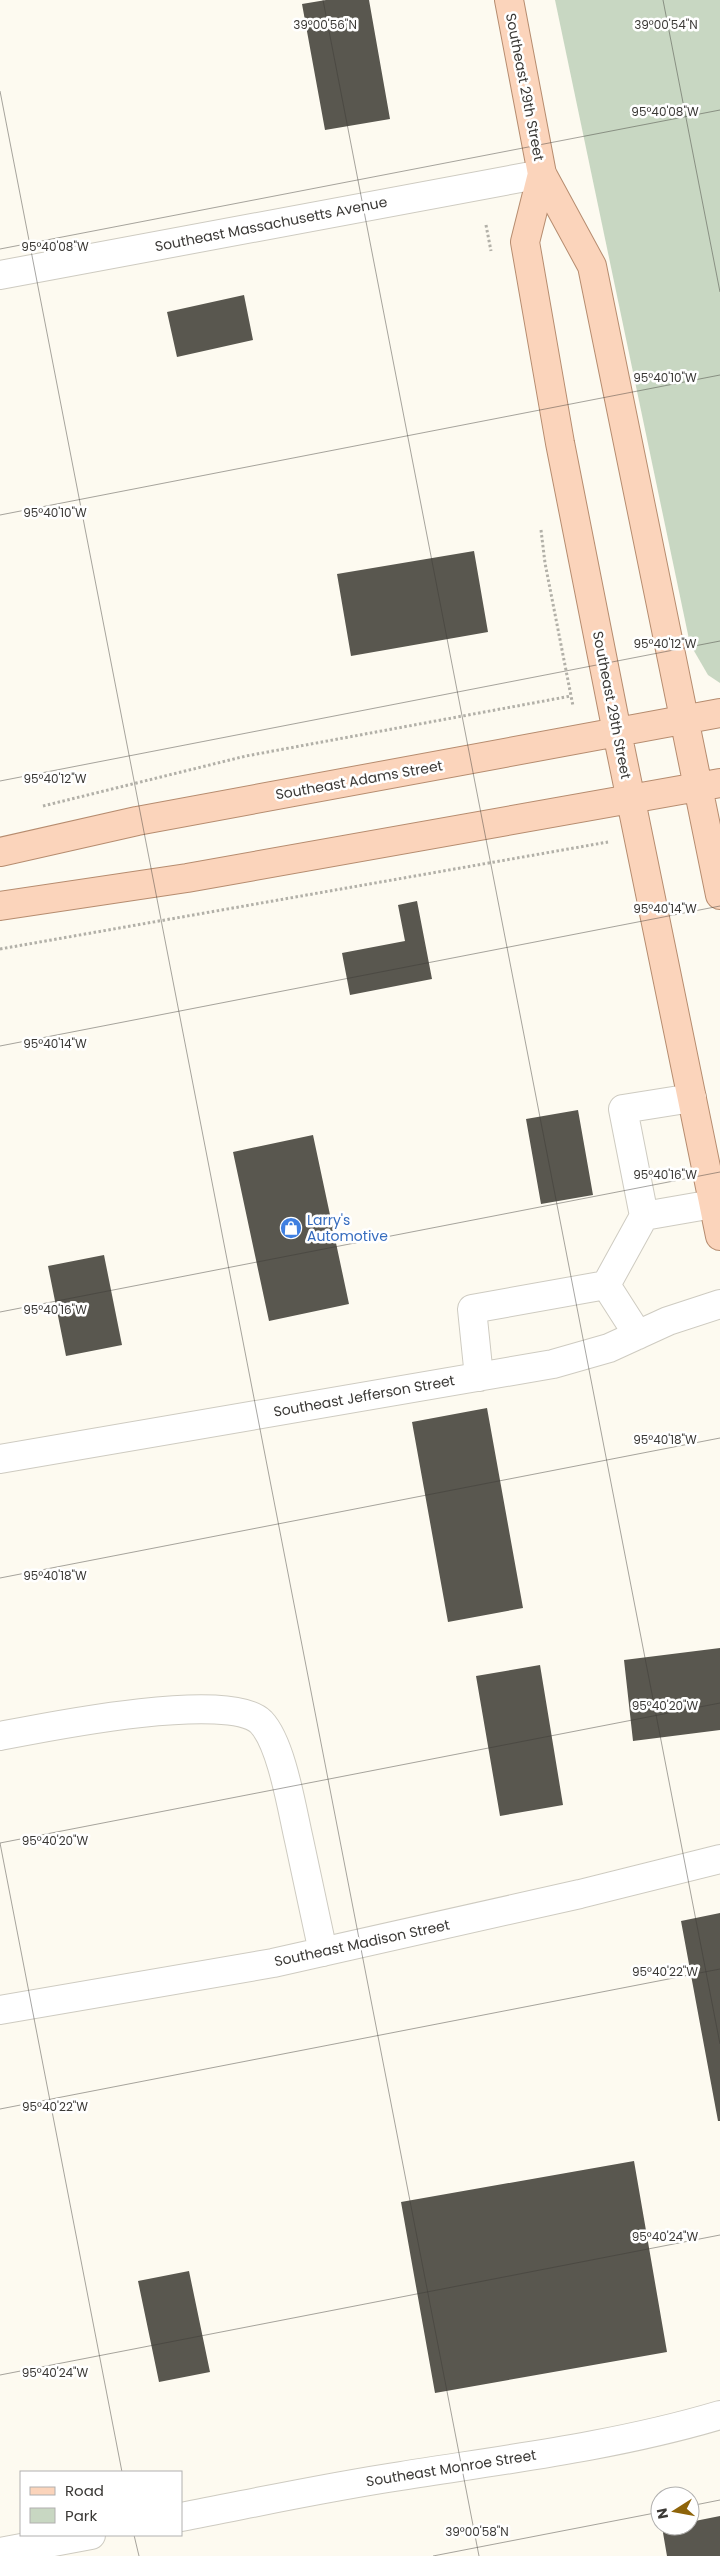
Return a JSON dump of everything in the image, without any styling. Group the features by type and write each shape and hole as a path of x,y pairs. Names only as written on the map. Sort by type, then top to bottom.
{"main road":[{"name":"Southeast 29th Street","path":"509,0 542,174 592,266 684,719 709,785 720,894"},
{"name":"Southeast 29th Street","path":"542,174 525,242 560,443 630,799 720,1236"},
{"name":"Southeast Adams Street","path":"0,852 146,819 720,713"},
{"path":"0,906 187,878 709,785"}],"street":[{"name":"Southeast Massachusetts Avenue","path":"0,275 542,174"},
{"path":"606,1286 644,1216 623,1110 692,1098"},
{"path":"644,1216 714,1204"},
{"path":"606,1286 638,1335"},
{"path":"478,1377 472,1309 606,1286"},
{"name":"Southeast Jefferson Street","path":"0,1459 553,1364 609,1348 668,1321 720,1304"},
{"path":"0,1736 67,1722 174,1708 248,1713 261,1722 275,1747 285,1777 323,1952"},
{"name":"Southeast Madison Street","path":"0,2010 272,1963 580,1894 720,1859"},
{"name":"Southeast Monroe Street","path":"182,2517 378,2479 612,2442 679,2427 720,2415"},
{"path":"0,2552 86,2536"}],"path":[{"path":"38,807 246,756 571,696"},
{"path":"0,948 639,837"}],"green space":[{"path":"555,0 720,0 720,683 708,675 690,644"}],"building":[{"path":"326,0 369,0 390,119 325,130 302,4"},
{"path":"244,295 253,340 177,357 167,312"},
{"path":"474,551 488,632 351,656 337,574"},
{"path":"417,901 432,979 350,995 342,953 405,941 398,905"},
{"path":"578,1110 593,1195 541,1204 526,1119"},
{"name":"Larry's Automotive","path":"313,1135 349,1304 269,1321 233,1152"},
{"path":"104,1255 122,1345 66,1356 48,1266"},
{"path":"487,1408 523,1608 448,1622 412,1422"},
{"path":"720,1648 720,1730 633,1741 624,1660"},
{"path":"540,1665 563,1805 500,1816 476,1676"},
{"path":"720,1913 720,2121 718,2121 681,1921"},
{"path":"634,2161 667,2352 435,2393 401,2202"},
{"path":"189,2271 210,2372 159,2382 138,2281"},
{"path":"720,2516 720,2556 667,2556 664,2536 700,2536 700,2520"}],"place":[{"name":"Larry's Automotive","path":"291,1228"}]}
